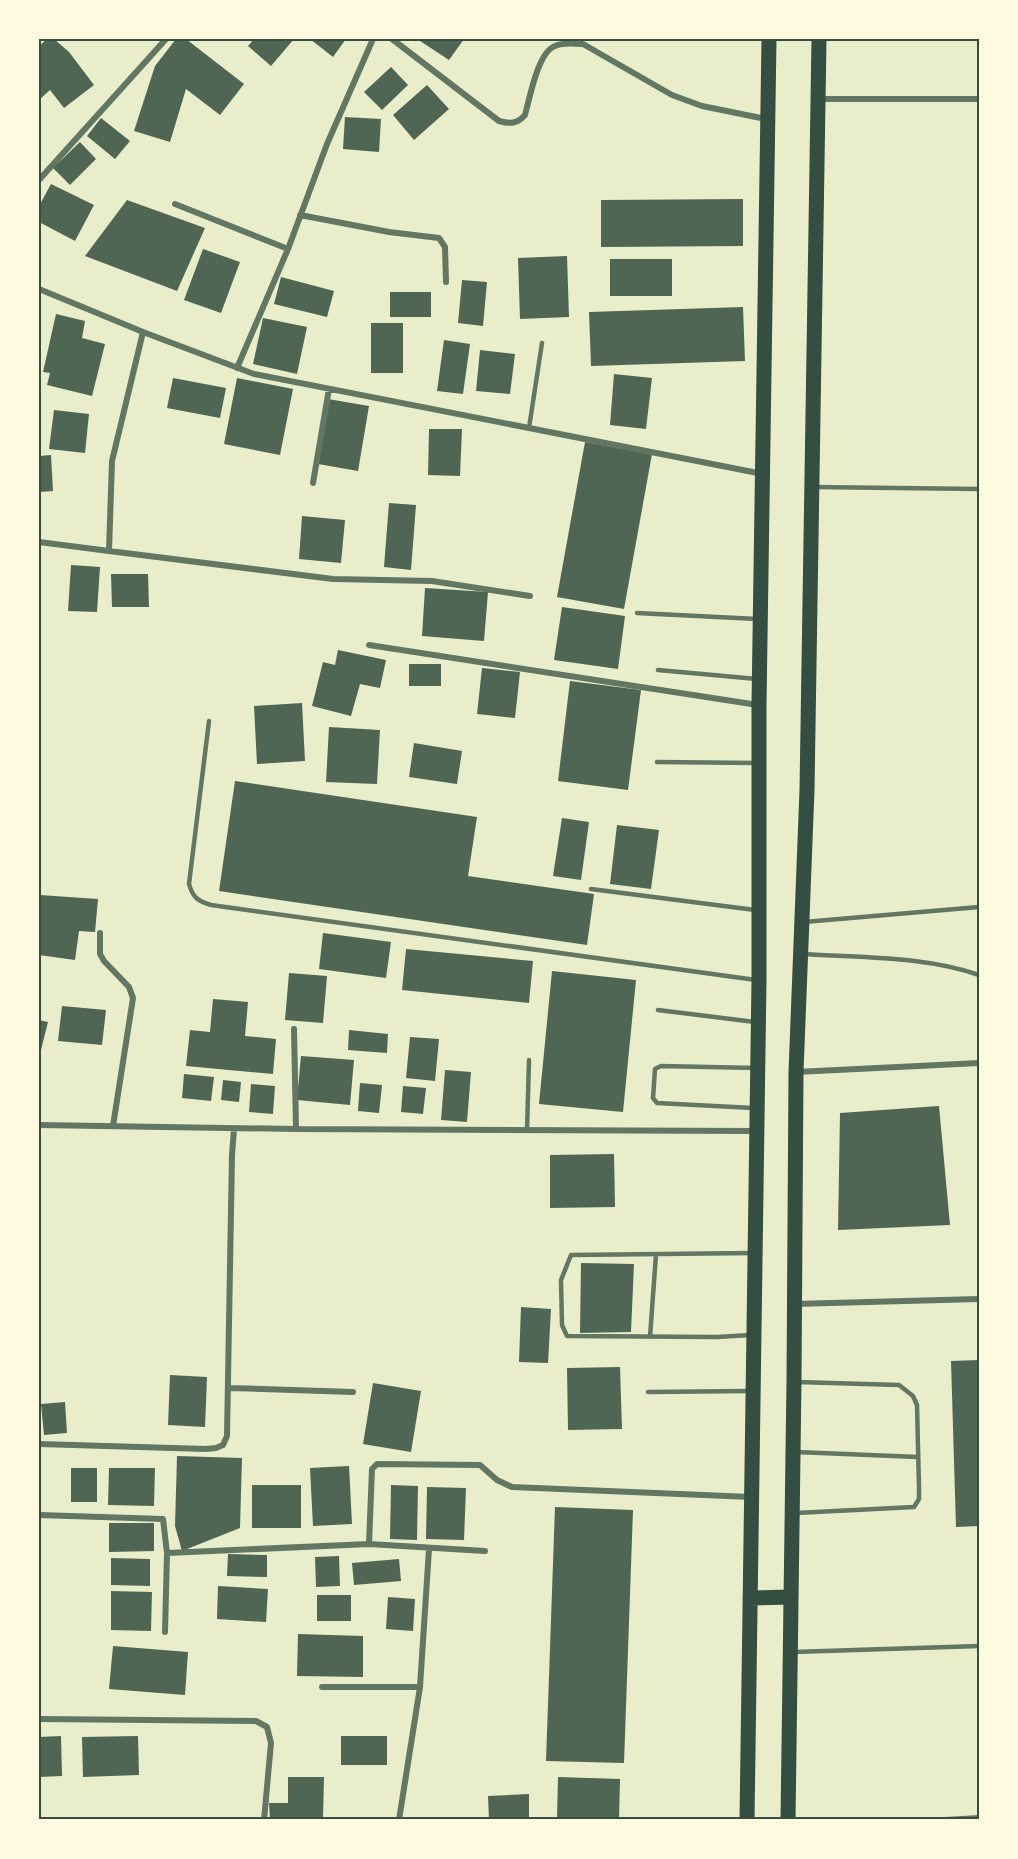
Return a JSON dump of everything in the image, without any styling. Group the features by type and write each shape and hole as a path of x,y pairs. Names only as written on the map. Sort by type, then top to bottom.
{"main road":[{"path":"747,1820 759,980 759,680 769,39"},
{"path":"788,1820 796,1072 807,790 819,39"},
{"path":"750,1598 790,1597"}],"street":[{"path":"39,180 166,39"},
{"path":"237,368 288,249 336,122 373,39"},
{"path":"392,39 499,121 506,123 514,123 525,115 543,55 553,46 567,43 583,44 672,95 702,106 767,120"},
{"path":"819,99 979,99"},
{"path":"175,204 288,249"},
{"path":"300,214 389,232 439,238 445,247 446,282"},
{"path":"39,289 143,332 266,377 763,474"},
{"path":"109,551 112,462 143,332"},
{"path":"313,483 329,389"},
{"path":"39,542 333,579 432,581 530,596"},
{"path":"369,645 759,705"},
{"path":"100,933 100,954 129,987 134,998 113,1126"},
{"path":"294,1029 296,1129"},
{"path":"796,1072 979,1063"},
{"path":"39,1125 234,1129 756,1131"},
{"path":"39,1444 216,1448 223,1444 228,1436 234,1129"},
{"path":"794,1304 979,1299"},
{"path":"230,1388 353,1392"},
{"path":"369,1544 372,1469 377,1464 480,1465 497,1480 512,1487 752,1497"},
{"path":"39,1515 163,1519 167,1553 165,1632"},
{"path":"167,1553 369,1544 485,1551"},
{"path":"399,1820 420,1687 429,1549"},
{"path":"322,1687 420,1687"},
{"path":"39,1719 256,1721 267,1727 271,1743 264,1820"},
{"path":"945,1820 979,1818"}],"lane":[{"path":"529,429 542,343"},
{"path":"811,487 979,489"},
{"path":"637,613 761,619"},
{"path":"658,669 759,680"},
{"path":"209,721 189,884 197,900 211,905 759,980"},
{"path":"657,762 759,763"},
{"path":"591,889 759,911"},
{"path":"801,922 979,907"},
{"path":"802,954 924,962 957,967 979,975"},
{"path":"658,1010 758,1022"},
{"path":"527,1131 529,1060"},
{"path":"756,1068 657,1067 654,1074 653,1098 657,1103 662,1104 756,1108"},
{"path":"754,1253 571,1255 561,1280 562,1325 567,1336 717,1337 754,1335"},
{"path":"650,1337 656,1254"},
{"path":"791,1513 914,1507 919,1499 917,1405 913,1396 898,1385 794,1382"},
{"path":"648,1392 753,1391"},
{"path":"793,1452 918,1457"},
{"path":"790,1652 979,1646"}],"building":[{"path":"47,39 54,39 69,52 94,85 64,108 50,90 39,100 39,46"},
{"path":"176,39 186,39 244,84 220,115 186,89 170,142 134,131 155,66"},
{"path":"254,39 294,39 271,66 248,46"},
{"path":"310,39 346,39 333,57"},
{"path":"417,39 464,39 449,60"},
{"path":"391,67 408,85 382,110 364,92"},
{"path":"427,85 449,109 414,140 393,115"},
{"path":"345,117 381,119 379,152 343,149"},
{"path":"101,118 130,141 115,159 87,136"},
{"path":"80,142 96,159 70,185 53,168"},
{"path":"51,184 94,205 75,241 39,222 39,206"},
{"path":"743,199 743,246 601,247 601,200"},
{"path":"127,200 205,228 177,291 85,256"},
{"path":"203,249 240,262 221,313 184,300"},
{"path":"567,256 569,317 520,319 518,258"},
{"path":"610,259 672,259 672,296 610,296"},
{"path":"281,277 334,291 327,317 274,304"},
{"path":"462,280 487,282 483,326 458,323"},
{"path":"390,292 431,292 431,317 390,317"},
{"path":"743,307 745,361 591,366 589,312"},
{"path":"56,314 85,321 82,338 105,344 92,396 47,385 50,373 43,372"},
{"path":"263,318 307,327 297,374 253,364"},
{"path":"371,323 403,323 403,373 371,373"},
{"path":"444,340 470,344 463,394 437,391"},
{"path":"480,350 515,354 510,394 476,391"},
{"path":"614,374 652,378 646,429 610,425"},
{"path":"173,378 226,388 220,418 167,408"},
{"path":"237,378 293,389 280,455 224,444"},
{"path":"328,399 369,406 358,471 318,464"},
{"path":"54,410 89,414 85,453 49,449"},
{"path":"429,429 462,429 460,476 428,475"},
{"path":"585,442 652,454 624,609 557,597"},
{"path":"51,455 53,491 39,492 39,456"},
{"path":"389,503 416,505 411,570 384,567"},
{"path":"302,516 345,520 341,563 299,559"},
{"path":"71,565 100,567 97,612 68,611"},
{"path":"111,574 148,574 149,607 112,607"},
{"path":"425,588 488,592 484,641 422,636"},
{"path":"562,607 625,616 618,669 554,660"},
{"path":"338,650 386,660 380,688 360,684 351,716 312,706 323,662 335,665"},
{"path":"409,664 441,664 441,686 409,686"},
{"path":"482,668 520,672 515,718 477,714"},
{"path":"570,681 641,690 628,790 558,781"},
{"path":"302,703 305,761 257,764 254,706"},
{"path":"329,727 380,730 377,784 326,782"},
{"path":"414,743 462,751 457,784 409,777"},
{"path":"235,781 477,817 468,876 594,894 587,945 219,891"},
{"path":"562,818 589,822 581,880 553,876"},
{"path":"617,825 659,830 651,889 610,884"},
{"path":"40,895 98,899 95,932 79,931 75,960 39,955"},
{"path":"323,933 391,942 386,978 319,969"},
{"path":"406,949 533,961 529,1003 402,990"},
{"path":"552,971 636,980 623,1112 539,1104"},
{"path":"289,973 327,976 323,1023 285,1020"},
{"path":"213,999 248,1002 245,1036 276,1039 273,1074 186,1066 190,1030 210,1032"},
{"path":"62,1006 106,1010 102,1045 58,1041"},
{"path":"39,1020 48,1022 40,1054 39,1053"},
{"path":"349,1030 388,1034 387,1053 348,1050"},
{"path":"410,1037 439,1039 435,1081 406,1078"},
{"path":"301,1056 354,1060 350,1105 297,1100"},
{"path":"445,1070 471,1072 467,1122 441,1120"},
{"path":"184,1074 214,1077 211,1101 182,1098"},
{"path":"223,1080 241,1082 239,1102 221,1100"},
{"path":"360,1083 382,1085 379,1113 358,1111"},
{"path":"251,1084 275,1086 273,1114 249,1112"},
{"path":"403,1086 426,1088 423,1114 401,1112"},
{"path":"939,1106 950,1225 838,1230 840,1113"},
{"path":"614,1154 615,1207 550,1208 550,1155"},
{"path":"581,1263 634,1264 631,1332 580,1333"},
{"path":"521,1307 551,1309 548,1363 519,1362"},
{"path":"979,1360 979,1526 956,1527 951,1361"},
{"path":"620,1367 622,1429 568,1430 567,1368"},
{"path":"170,1375 207,1377 205,1427 168,1425"},
{"path":"373,1383 421,1391 411,1452 363,1444"},
{"path":"65,1402 67,1433 44,1435 41,1404"},
{"path":"177,1456 242,1458 240,1528 182,1551 175,1526"},
{"path":"349,1466 352,1524 313,1526 310,1468"},
{"path":"71,1468 97,1468 97,1502 71,1502"},
{"path":"109,1468 155,1468 154,1506 108,1505"},
{"path":"252,1485 301,1485 301,1528 252,1528"},
{"path":"391,1485 418,1486 417,1540 390,1539"},
{"path":"427,1487 466,1488 464,1540 426,1539"},
{"path":"555,1507 633,1510 624,1763 546,1761"},
{"path":"109,1523 154,1523 154,1551 109,1552"},
{"path":"228,1554 267,1555 267,1577 227,1576"},
{"path":"339,1556 340,1586 316,1587 315,1557"},
{"path":"111,1558 150,1559 150,1586 111,1585"},
{"path":"399,1559 401,1581 354,1585 352,1563"},
{"path":"218,1586 268,1589 266,1622 217,1619"},
{"path":"111,1591 152,1592 151,1631 111,1630"},
{"path":"317,1595 351,1595 351,1621 317,1621"},
{"path":"388,1597 415,1599 413,1631 386,1629"},
{"path":"298,1634 363,1636 363,1677 297,1676"},
{"path":"113,1646 188,1652 185,1695 109,1689"},
{"path":"61,1736 62,1776 39,1777 39,1737"},
{"path":"138,1736 139,1775 83,1777 82,1737"},
{"path":"341,1736 387,1736 387,1765 341,1765"},
{"path":"288,1777 324,1777 323,1819 270,1820 269,1803 288,1803"},
{"path":"558,1777 620,1779 619,1820 557,1820"},
{"path":"529,1794 529,1820 489,1820 488,1796"}]}
